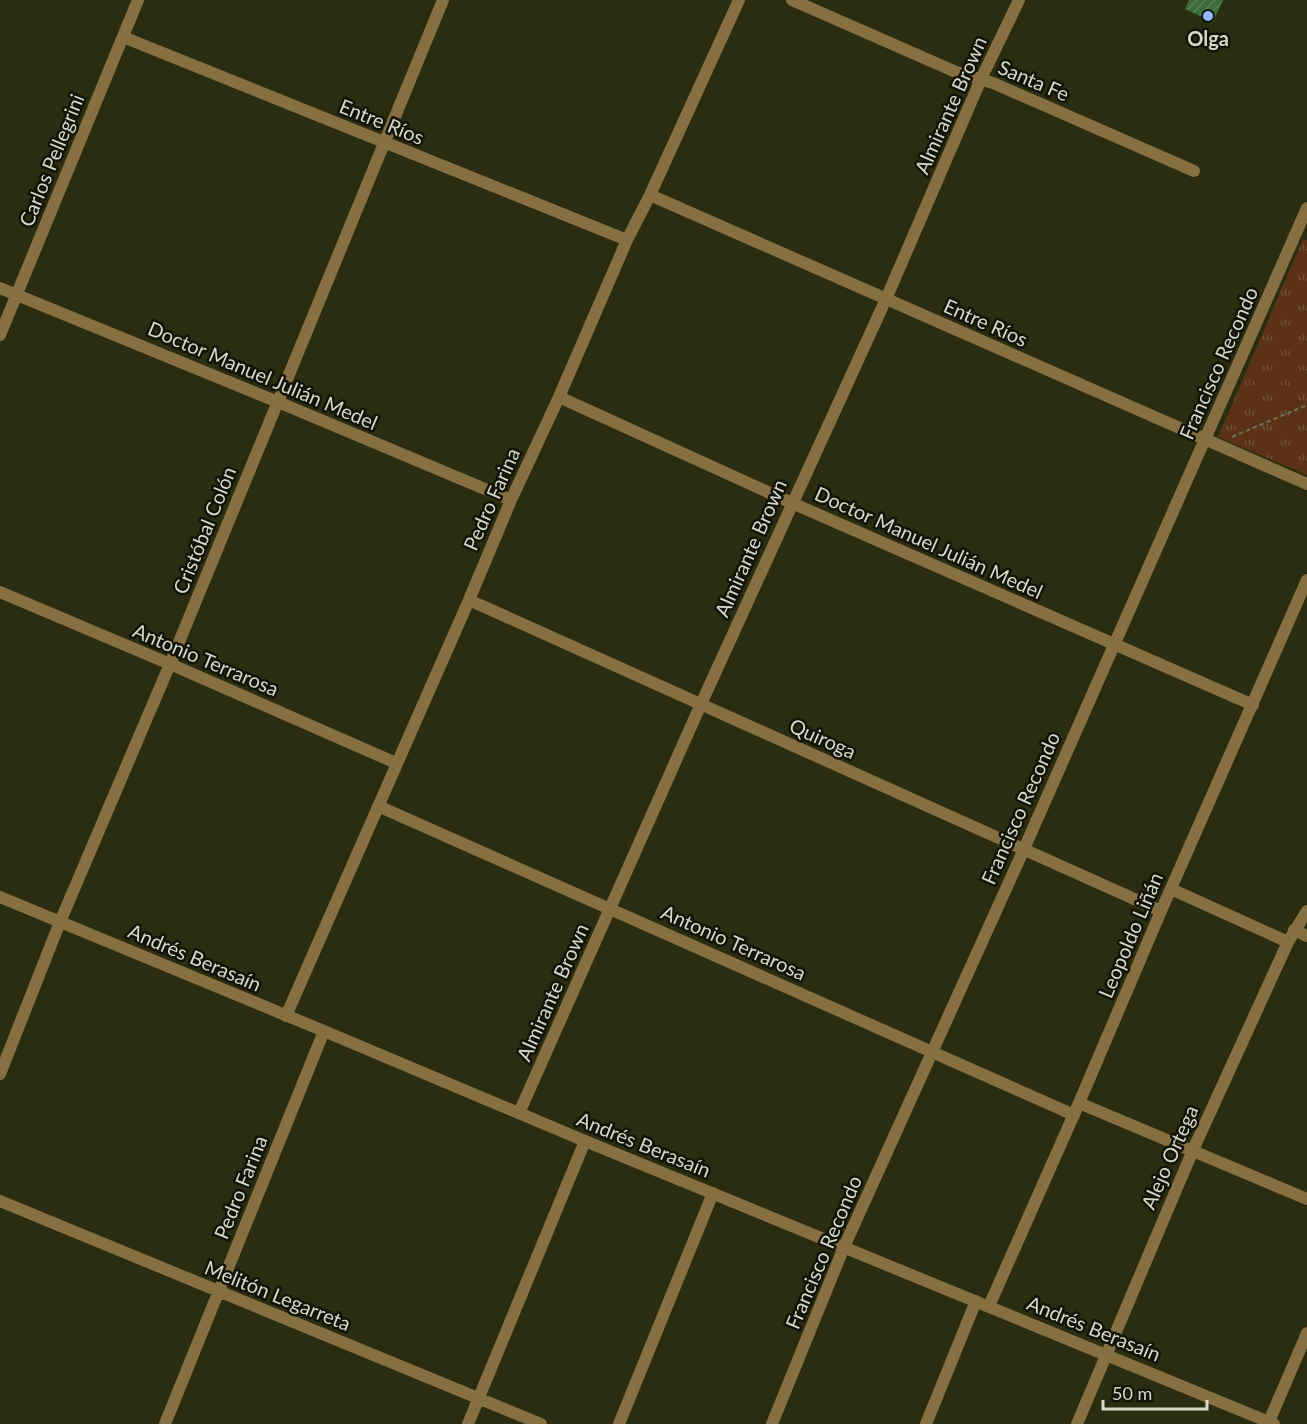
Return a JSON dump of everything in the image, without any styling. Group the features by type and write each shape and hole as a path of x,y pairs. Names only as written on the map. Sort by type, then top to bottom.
{"street":[{"name":"Carlos Pellegrini","path":"0,335 138,0"},
{"name":"Cristóbal Colón","path":"0,1074 60,922 170,664 443,0"},
{"name":"Pedro Farina","path":"286,1016 511,500 627,240 650,195 739,0"},
{"name":"Santa Fe","path":"792,0 956,72 993,83 1194,171"},
{"name":"Almirante Brown","path":"519,1113 700,704 886,299 981,79 1019,0"},
{"name":"Entre Ríos","path":"123,37 627,240"},
{"name":"Entre Ríos","path":"650,195 1307,484"},
{"name":"Francisco Recondo","path":"772,1424 844,1247 1114,644 1211,442 1303,230 1307,208"},
{"name":"Doctor Manuel Julián Medel","path":"0,288 511,500"},
{"name":"Doctor Manuel Julián Medel","path":"559,396 792,503 1253,705"},
{"name":"Leopoldo Liñán","path":"988,1306 1074,1115 1307,580"},
{"name":"Antonio Terrarosa","path":"0,592 396,763"},
{"name":"Quiroga","path":"469,600 1161,911"},
{"name":"Antonio Terrarosa","path":"378,806 1074,1115"},
{"path":"1171,889 1288,942"},
{"name":"Andrés Berasaín","path":"0,897 585,1142 1270,1423"},
{"name":"Alejo Ortega","path":"1077,1424 1193,1150 1288,942 1307,911"},
{"path":"1294,930 1307,936"},
{"name":"Pedro Farina","path":"165,1424 324,1031"},
{"path":"1079,1103 1307,1199"},
{"path":"468,1424 585,1142"},
{"path":"619,1424 713,1193"},
{"name":"Melitón Legarreta","path":"0,1201 541,1424"},
{"path":"926,1424 976,1301"},
{"path":"1270,1423 1307,1333"}],"path":[{"path":"1211,442 1307,405"}],"green space":[{"path":"1303,239 1307,240 1307,475 1218,437"}],"building":[{"name":"Olga","path":"1189,0 1223,0 1213,22 1185,9"}],"place":[{"name":"Olga","path":"1208,16"}]}
